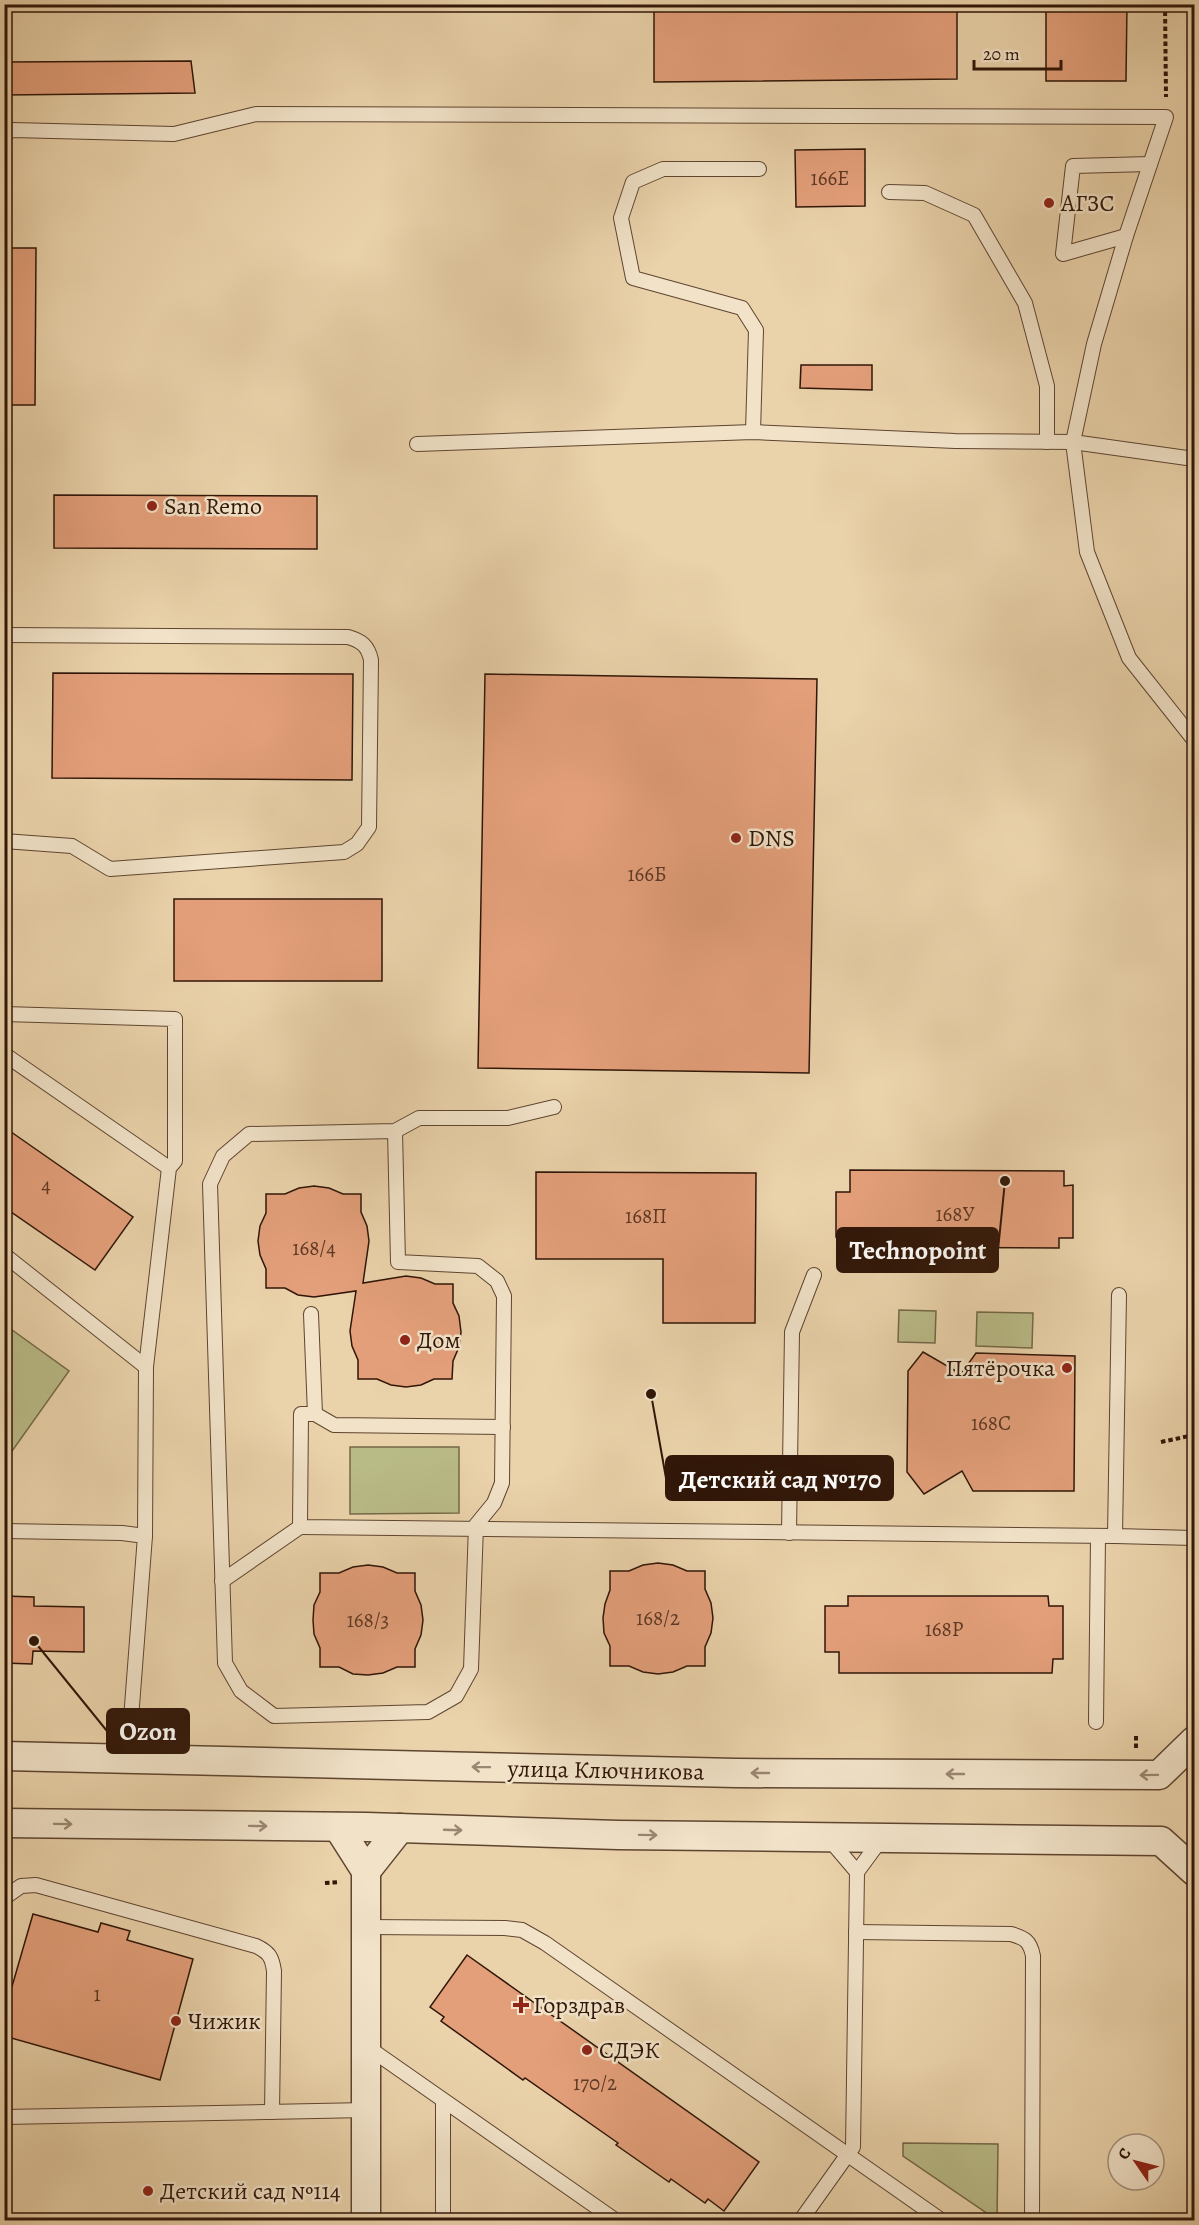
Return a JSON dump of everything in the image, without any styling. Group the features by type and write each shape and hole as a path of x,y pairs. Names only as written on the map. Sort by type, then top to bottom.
{"street":[{"name":"улица Ключникова","path":"4,1756 736,1773 1159,1775 1194,1741"},
{"path":"4,1823 400,1828 618,1835 1161,1841 1194,1871"},
{"path":"338,1827 366,1871 366,2220"},
{"path":"366,1871 400,1828"}],"lane":[{"path":"4,134 12,130 174,134 256,114 1166,117 1126,236 1094,344 1073,442 1087,552 1128,658 1194,740"},
{"path":"1126,236 1063,254 1072,165 1150,164"},
{"path":"753,432 756,330 742,308 633,278 621,218 633,182 663,169 759,169"},
{"path":"889,192 925,193 974,215 1025,303 1047,386 1047,442"},
{"path":"417,444 753,432 955,441 1073,442 1194,459"},
{"path":"4,635 348,637 360,640 369,650 371,660 369,827 357,844 344,852 110,869 72,846 4,841"},
{"path":"4,1014 175,1019 175,1161 169,1168 146,1367 145,1536 128,1758"},
{"path":"4,1054 169,1168"},
{"path":"395,1131 398,1262 478,1266 496,1281 504,1296 502,1484 494,1503 476,1526 471,1669 456,1696 429,1712 274,1716 241,1691 225,1664 210,1184 223,1156 249,1134 395,1131 419,1118 508,1118 554,1107"},
{"path":"5,1258 146,1367"},
{"path":"789,1533 792,1332 814,1275"},
{"path":"1115,1536 1119,1295"},
{"path":"311,1314 315,1414"},
{"path":"300,1527 301,1414 315,1414 334,1425 503,1427"},
{"path":"222,1581 300,1527 1194,1538"},
{"path":"4,1532 122,1533 145,1536"},
{"path":"1096,1722 1098,1536"},
{"path":"828,1838 857,1872"},
{"path":"801,2220 853,2147 857,1872 882,1838"},
{"path":"4,1898 21,1886 36,1885 256,1946 267,1952 272,1959 274,1971 272,2112"},
{"path":"366,1927 522,1930 545,1943 941,2220"},
{"path":"856,1932 1011,1934 1024,1937 1031,1944 1033,1956 1032,2220"},
{"path":"366,2046 615,2220"},
{"path":"443,2101 443,2220"},
{"path":"4,2117 366,2110"}],"path":[{"path":"1165,4 1166,117"},
{"path":"1161,1442 1194,1436"}],"green space":[{"path":"899,1310 936,1311 935,1343 898,1342"},
{"path":"977,1312 1033,1313 1032,1348 976,1346"},
{"path":"8,1327 69,1371 5,1461 4,1332"},
{"path":"350,1447 459,1447 459,1513 350,1514"},
{"path":"903,2143 998,2144 997,2220 903,2156"}],"building":[{"path":"1046,4 1127,4 1126,81 1046,81"},
{"path":"957,8 957,79 654,82 654,11"},
{"path":"191,61 195,93 4,95 4,62"},
{"path":"865,149 865,206 796,207 795,150"},
{"path":"4,248 36,248 35,405 4,405"},
{"path":"801,365 872,365 872,390 800,388"},
{"path":"54,495 317,496 317,549 54,548"},
{"path":"53,673 353,674 352,780 52,778"},
{"path":"485,674 817,679 809,1073 478,1068"},
{"path":"174,899 382,899 382,981 174,981"},
{"path":"4,1127 133,1217 95,1270 4,1207"},
{"path":"850,1170 1064,1171 1064,1186 1073,1185 1073,1238 1059,1238 1059,1248 858,1247 858,1237 836,1237 836,1192 850,1192"},
{"path":"536,1172 756,1173 755,1323 663,1323 663,1259 536,1259"},
{"path":"314,1186 329,1188 343,1194 361,1194 361,1212 367,1226 369,1241 363,1283 406,1276 421,1278 435,1284 453,1284 453,1303 459,1316 461,1332 459,1347 453,1361 452,1379 434,1379 421,1385 406,1387 391,1385 377,1379 358,1379 358,1360 352,1346 350,1331 356,1291 314,1297 298,1295 285,1288 266,1288 266,1269 260,1255 258,1241 260,1226 266,1213 266,1194 285,1194 299,1188"},
{"path":"923,1352 961,1374 976,1353 1075,1356 1074,1491 973,1491 962,1471 924,1494 907,1472 908,1371"},
{"path":"658,1563 673,1565 687,1571 705,1571 705,1589 711,1603 713,1618 711,1633 705,1647 705,1666 687,1666 673,1672 658,1674 643,1672 629,1666 610,1666 610,1646 604,1633 603,1618 610,1590 610,1571 629,1571 643,1565"},
{"path":"368,1565 383,1567 397,1573 415,1573 415,1591 421,1605 423,1620 421,1635 415,1649 415,1667 397,1667 383,1673 368,1675 353,1674 339,1667 320,1667 320,1648 314,1634 313,1620 314,1605 320,1592 320,1573 339,1573 353,1567"},
{"path":"4,1596 34,1597 34,1606 84,1607 84,1652 33,1651 32,1664 4,1663"},
{"path":"848,1596 1048,1596 1049,1606 1063,1606 1063,1659 1053,1659 1052,1673 839,1673 839,1652 825,1652 825,1606 848,1606"},
{"path":"33,1914 98,1932 101,1923 130,1931 127,1940 193,1959 160,2080 4,2036 4,2014"},
{"path":"467,1955 759,2162 724,2211 708,2199 705,2203 671,2179 669,2182 616,2145 618,2143 525,2078 523,2080 441,2021 444,2017 430,2007"}],"place":[{"name":"АГЗС","path":"1049,203"},
{"name":"San Remo","path":"152,506"},
{"name":"DNS","path":"736,838"},
{"name":"Technopoint","path":"1005,1181"},
{"name":"Дом","path":"405,1340"},
{"name":"Пятёрочка","path":"1067,1368"},
{"name":"Детский сад №170","path":"651,1394"},
{"name":"Ozon","path":"34,1641"},
{"name":"Горздрав","path":"521,2005"},
{"name":"Чижик","path":"176,2021"},
{"name":"СДЭК","path":"587,2050"},
{"name":"Детский сад №114","path":"148,2191"}]}
